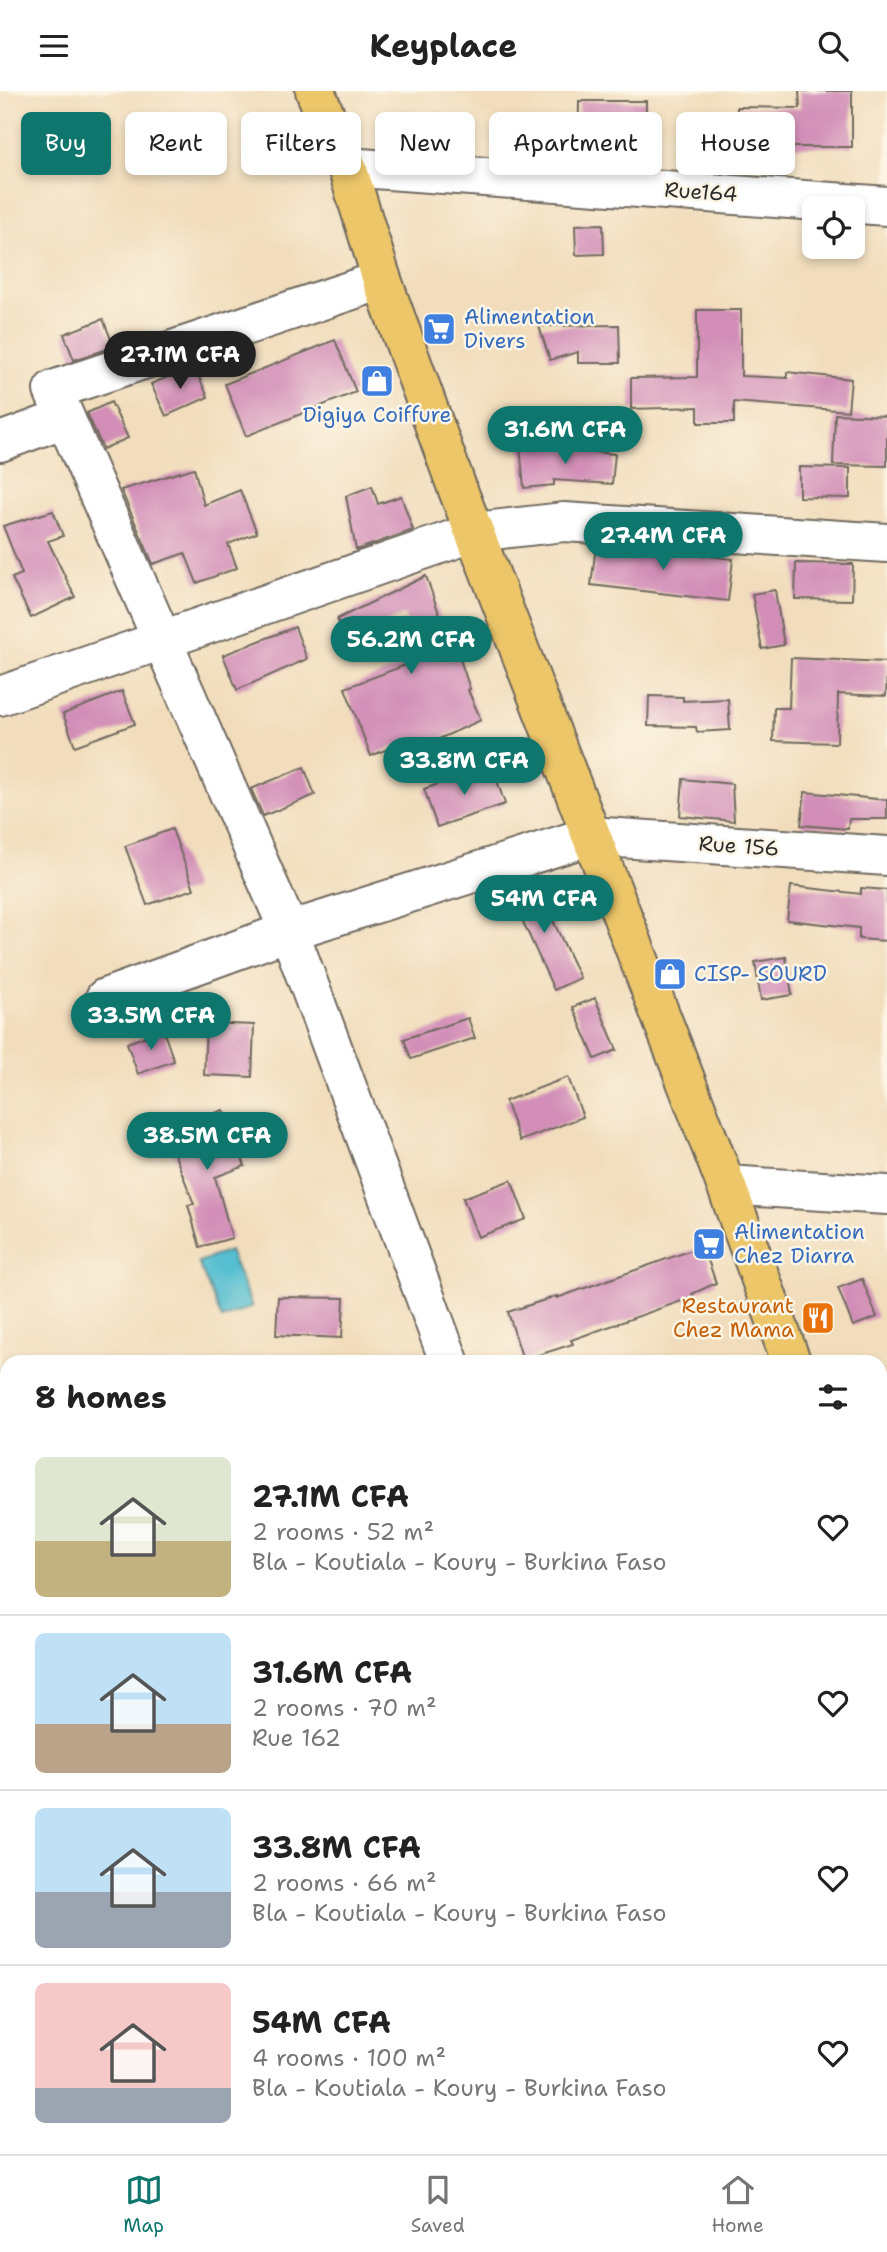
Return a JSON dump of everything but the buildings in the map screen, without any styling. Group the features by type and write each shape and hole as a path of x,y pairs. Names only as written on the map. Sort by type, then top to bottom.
{"main road":[{"path":"315,91 324,112"},
{"path":"349,175 382,281 475,532 789,1355"}],"street":[{"name":"Rue164","path":"361,168 887,206"},
{"path":"382,281 53,390 289,931 447,1355"},
{"path":"0,442 65,418"},
{"path":"0,697 475,532 564,522 887,543"},
{"path":"105,998 289,931 590,837"},
{"name":"Rue 156","path":"590,837 887,856"},
{"path":"726,1185 887,1195"}],"water":[{"path":"229,1251 252,1307 222,1319 198,1262"}],"place":[{"name":"Alimentation Divers","path":"439,329"},
{"name":"Digiya Coiffure","path":"377,381"},
{"name":"CISP- SOURD","path":"670,974"},
{"name":"Alimentation Chez Diarra","path":"709,1244"},
{"name":"Restaurant Chez Mama","path":"818,1318"}]}
